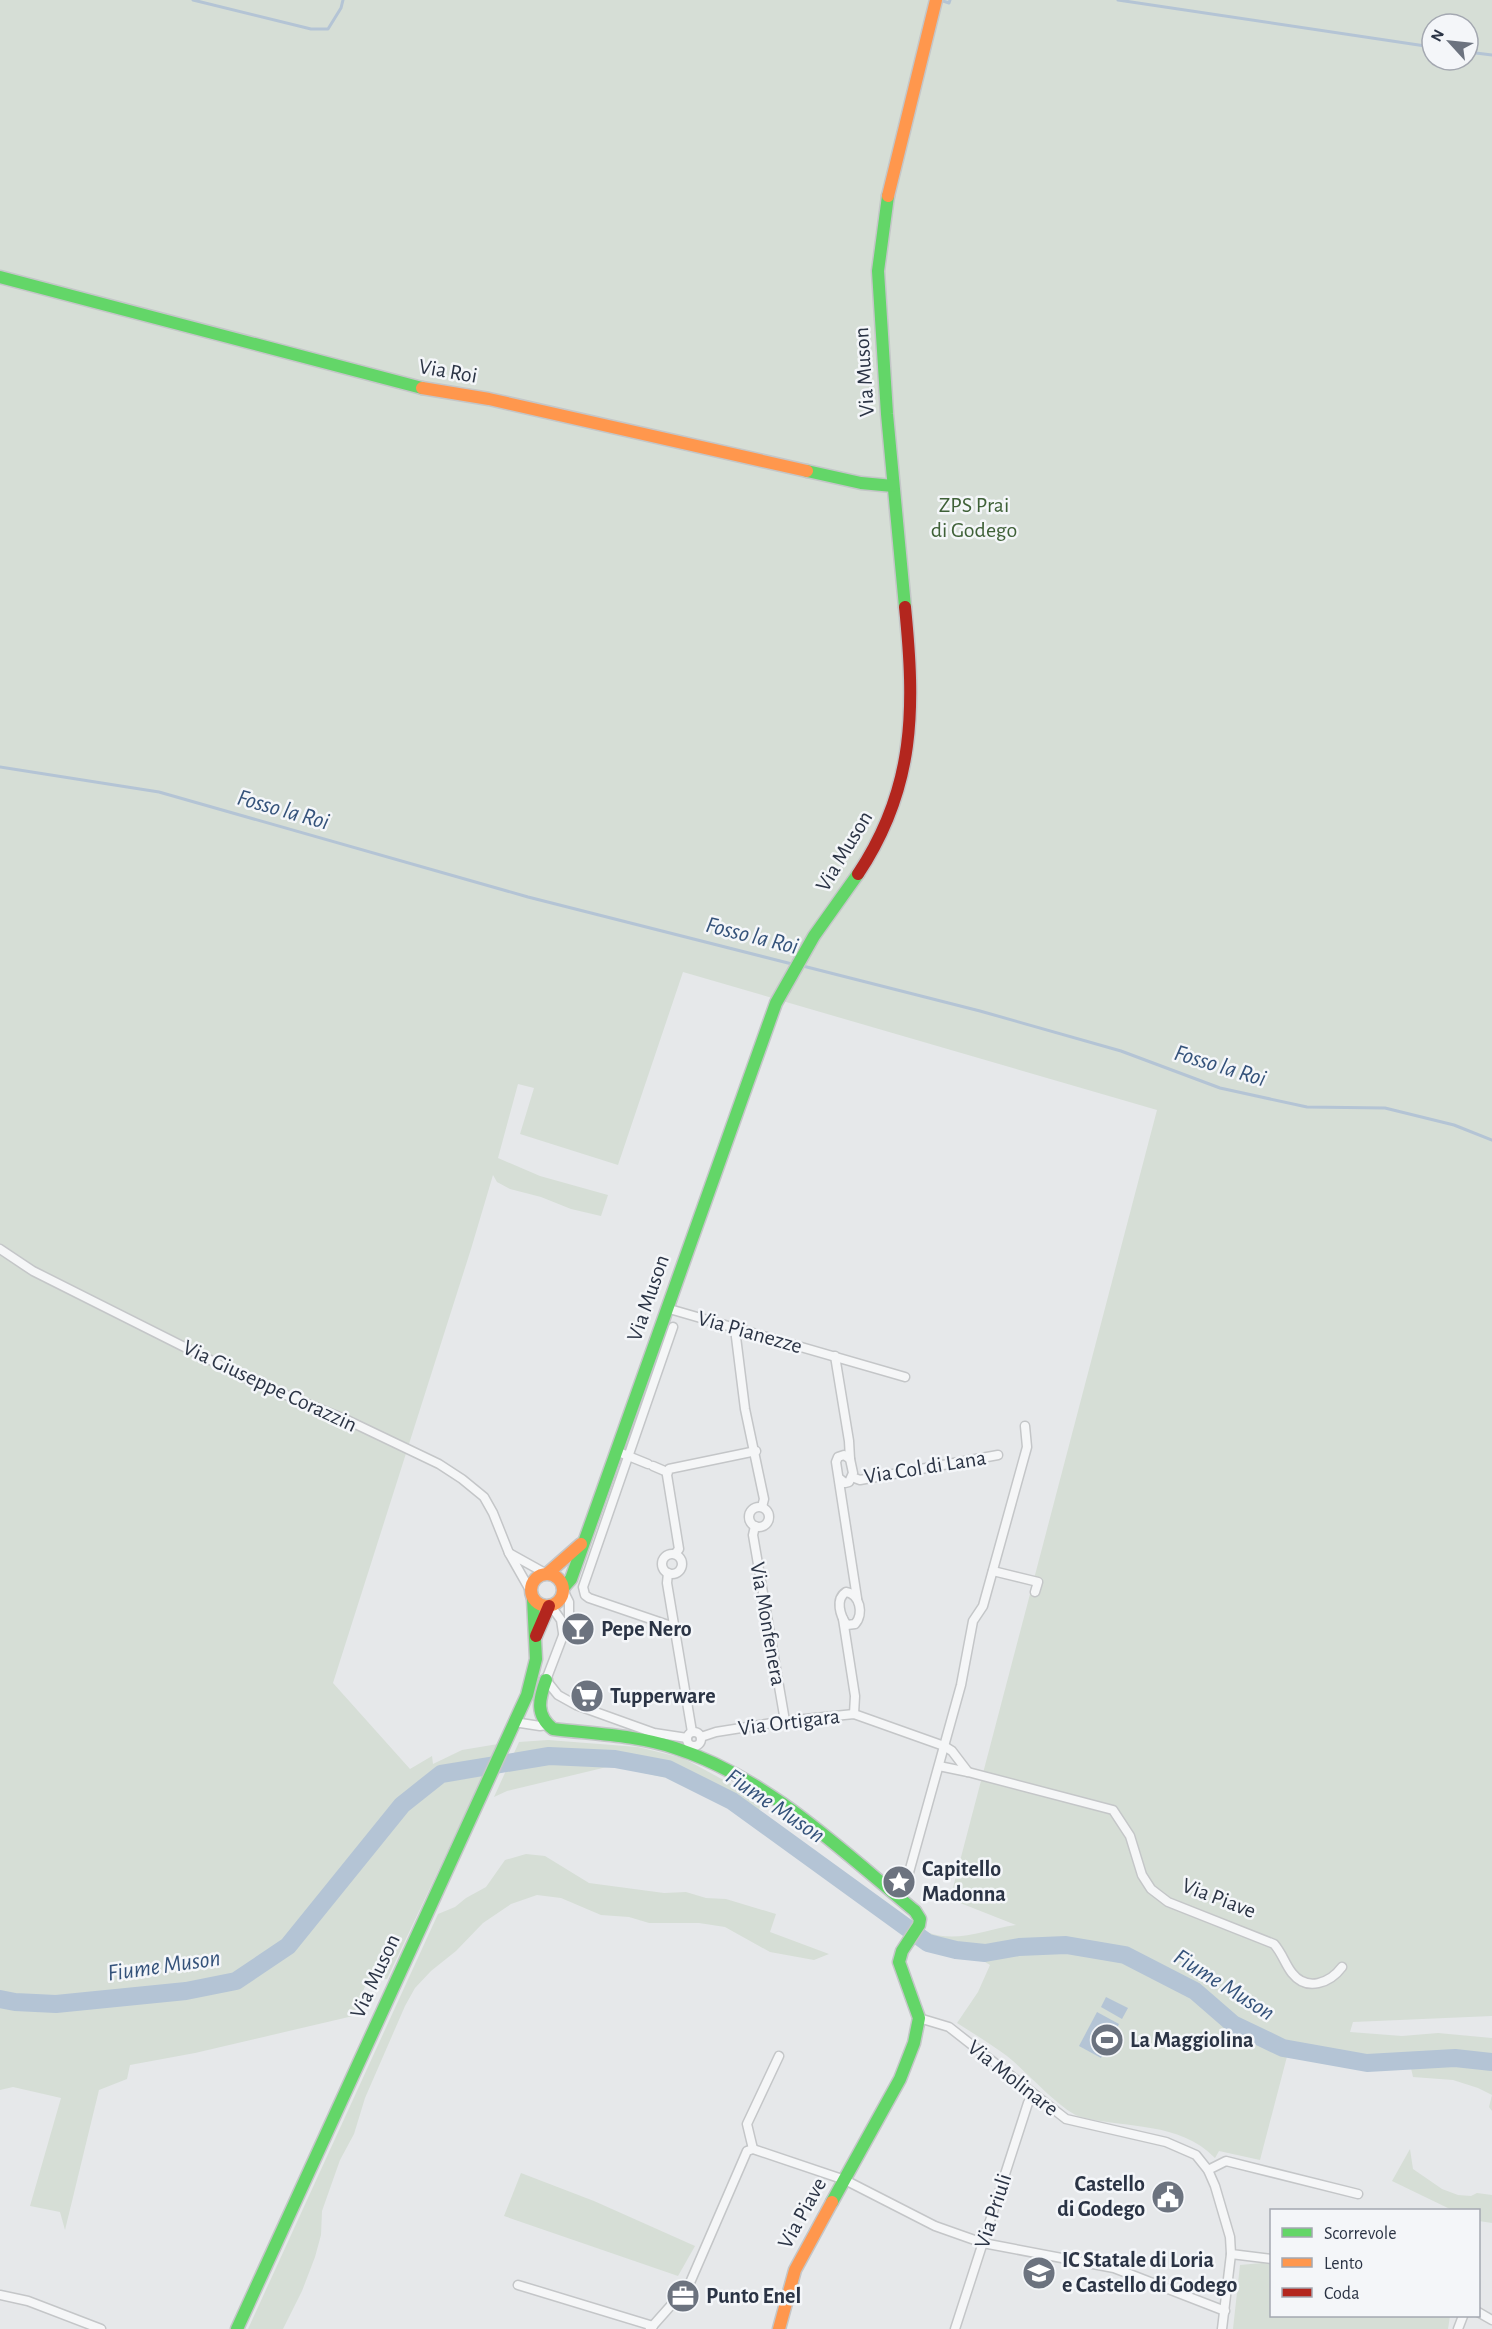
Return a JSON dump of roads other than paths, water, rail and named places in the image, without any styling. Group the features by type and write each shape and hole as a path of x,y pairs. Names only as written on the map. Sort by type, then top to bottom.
{"main road":[{"name":"Via Muson","path":"537,1636 550,1606 558,1602 563,1589 571,1579 616,1451 656,1357 666,1308 776,1003 801,956 876,845 895,802 908,752 911,679 893,486 879,297 880,245 890,186 935,4"},
{"name":"Via Roi","path":"0,277 424,389 489,399 861,483 893,486"},
{"name":"Via Muson","path":"237,2329 527,1695 533,1674 537,1636 531,1594 534,1579 576,1551 584,1541"},
{"path":"546,1573 558,1578 563,1589"},
{"path":"531,1594 540,1605 550,1606"},
{"path":"546,1680 538,1707 547,1725 553,1729 648,1741 723,1767 776,1800 915,1911 920,1919 919,1925 902,1951 899,1962 919,2018"},
{"name":"Via Piave","path":"779,2329 795,2270 900,2079 914,2043 919,2018"}],"street":[{"name":"Via Giuseppe Corazzin","path":"0,1249 33,1271 252,1381 347,1420 439,1464 484,1497 509,1553 531,1594"},
{"name":"Via Pianezze","path":"666,1308 905,1377"},
{"path":"673,1327 656,1357 628,1456 583,1587 585,1595 589,1598 674,1627"},
{"name":"Via Monfenera","path":"735,1329 745,1409 756,1451 764,1499 762,1507"},
{"path":"835,1356 849,1441 847,1457"},
{"path":"897,1898 908,1876 961,1685 973,1621 982,1606 1028,1447 1026,1426"},
{"path":"616,1451 667,1472"},
{"path":"667,1472 672,1468 756,1451"},
{"name":"Via Col di Lana","path":"845,1480 860,1480 998,1455"},
{"name":"Via Col di Lana","path":"845,1480 836,1462 838,1457 847,1457 845,1480 840,1492 857,1598"},
{"path":"667,1472 679,1549 675,1554"},
{"name":"Via Monfenera","path":"755,1507 762,1507 768,1512 767,1523 755,1526 749,1520 749,1515 755,1507"},
{"name":"Via Monfenera","path":"755,1526 753,1535 785,1721"},
{"path":"509,1553 546,1573"},
{"path":"563,1589 569,1602 568,1620 546,1680 558,1695 576,1705 654,1733 690,1735 667,1583 668,1573 662,1565 663,1558 668,1554 675,1554 682,1561 681,1567 674,1574 668,1573"},
{"path":"993,1571 1038,1582 1035,1592"},
{"path":"854,1581 839,1600 855,1696 854,1714"},
{"path":"845,1635 860,1616 857,1598 852,1593 846,1592"},
{"path":"550,1606 561,1620 562,1633"},
{"path":"843,1619 848,1625 852,1625"},
{"name":"Via Ortigara","path":"690,1735 690,1744 693,1746 699,1743 701,1737 716,1732 785,1721 854,1714 944,1746"},
{"path":"514,1722 547,1725"},
{"path":"944,1746 952,1751 969,1772"},
{"name":"Via Piave","path":"939,1766 1113,1810 1130,1836 1142,1875 1151,1888 1168,1902 1274,1944 1294,1976 1304,1982 1317,1985 1326,1982 1342,1967"},
{"name":"Via Molinare","path":"919,2018 949,2027 1066,2119 1075,2123 1166,2142 1183,2147 1196,2155 1208,2170 1230,2237 1231,2254 1222,2329"},
{"path":"753,2149 747,2124 779,2056"},
{"name":"Via Priuli","path":"955,2329 1028,2103 1034,2095"},
{"path":"518,2284 652,2328 689,2285 747,2151 753,2149 845,2180 935,2226 983,2243 1114,2268 1225,2311"},
{"path":"1208,2170 1226,2161 1358,2194"},
{"path":"1231,2254 1270,2259"},
{"path":"0,2295 28,2301 101,2329"}],"water":[{"path":"1106,1997 1128,2008 1122,2019 1101,2007"},
{"path":"1097,2012 1119,2024 1101,2058 1079,2046"}],"waterway":[{"path":"193,0 311,29 328,29 341,8 343,0"},
{"path":"940,0 949,3 950,0"},
{"path":"1118,0 1420,45"},
{"path":"1480,54 1492,55"},
{"name":"Fosso la Roi","path":"0,767 159,792 528,897 792,964"},
{"name":"Fosso la Roi","path":"799,965 980,1011 1121,1051 1220,1088 1307,1107 1385,1108 1454,1125 1492,1140"},
{"name":"Fiume Muson","path":"0,1999 56,2004 186,1991 236,1981 288,1946 402,1805 441,1774 549,1756 615,1759 668,1769 732,1801 928,1943 956,1950 985,1953 1019,1947 1066,1945 1125,1955 1195,1991 1233,2024 1283,2048 1367,2063 1455,2058 1492,2062"}],"place":[{"name":"Pepe Nero","path":"578,1629"},
{"name":"Tupperware","path":"587,1696"},
{"name":"Capitello Madonna","path":"899,1882"},
{"name":"La Maggiolina","path":"1107,2040"},
{"name":"Castello di Godego","path":"1168,2197"},
{"name":"IC Statale di Loria e Castello di Godego","path":"1039,2273"},
{"name":"Punto Enel","path":"683,2296"}],"park label":[{"name":"ZPS Prai di Godego","path":"974,518"}]}
